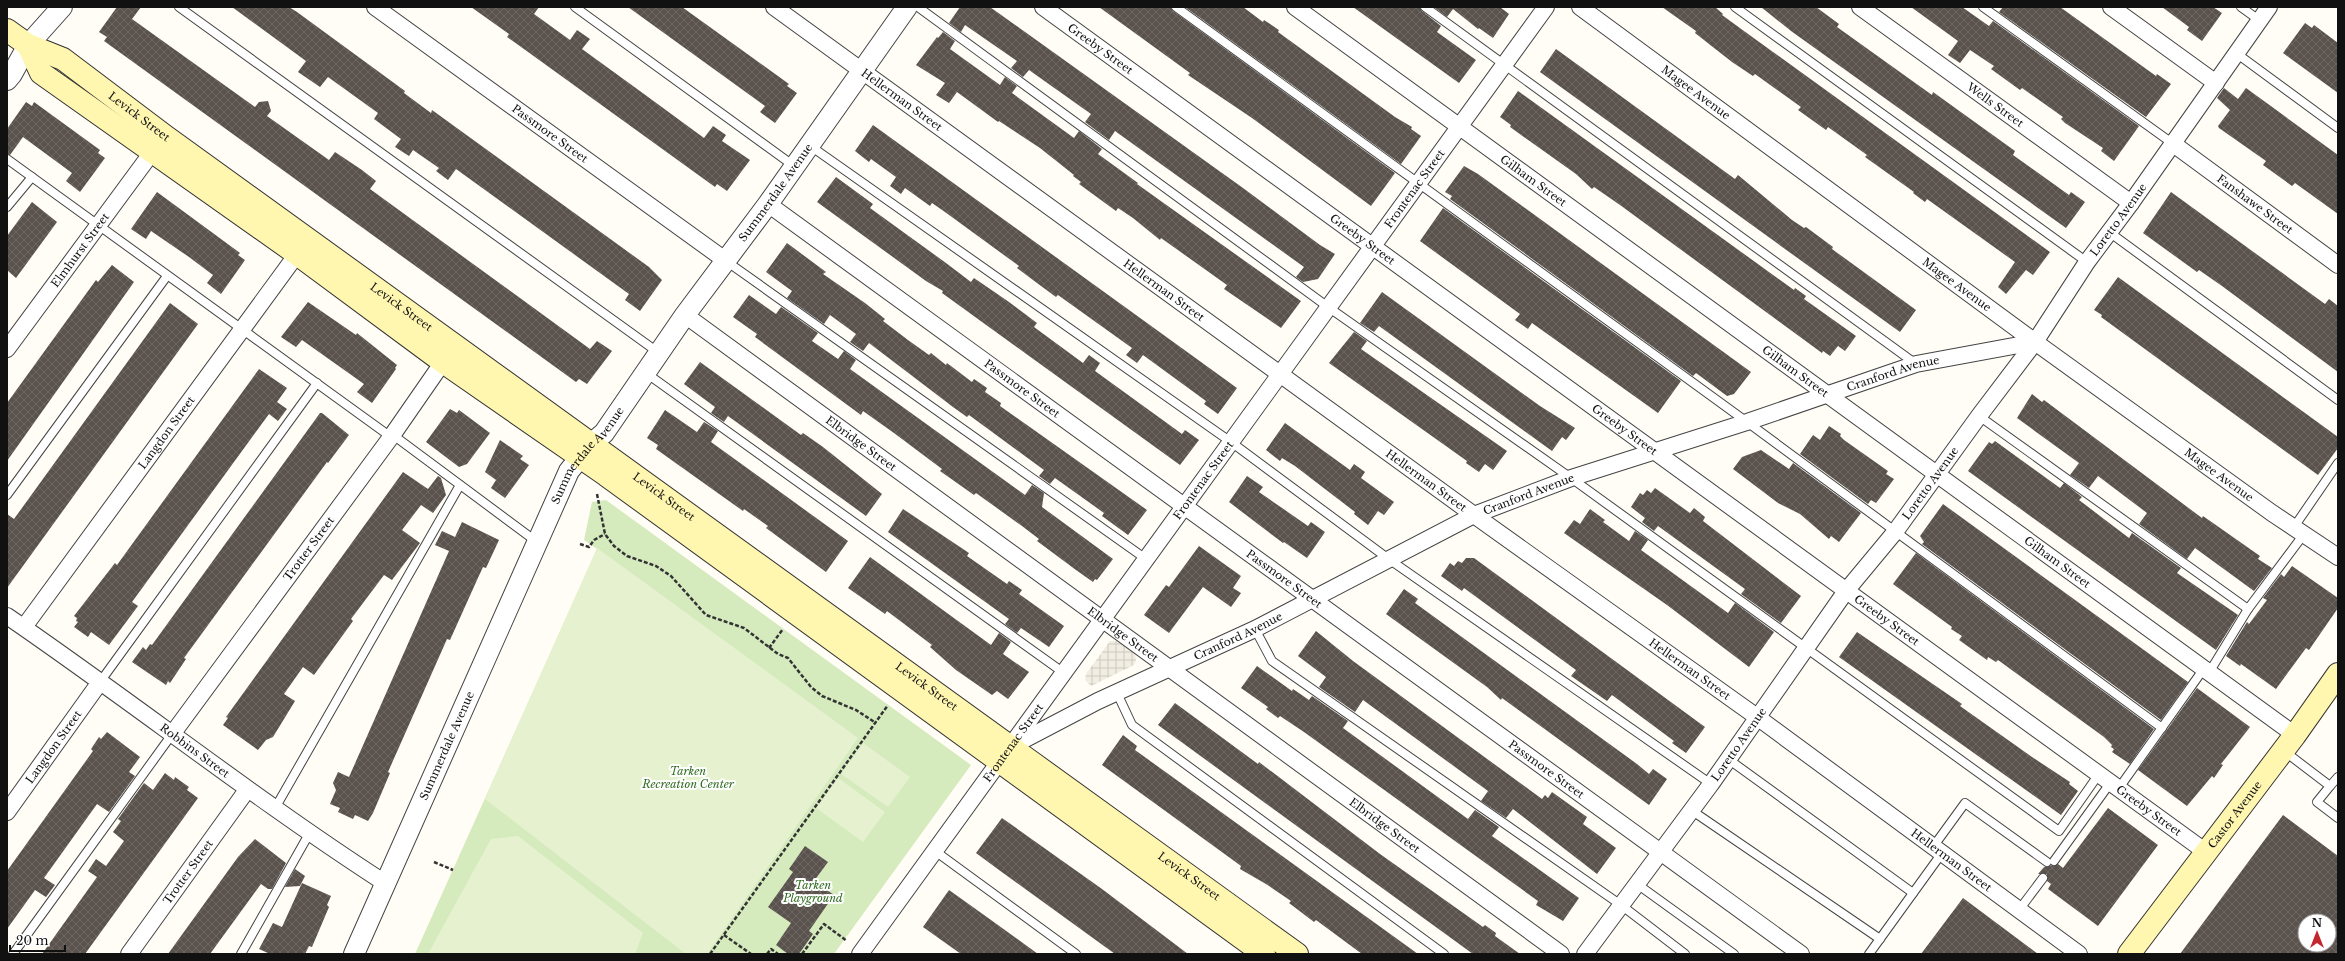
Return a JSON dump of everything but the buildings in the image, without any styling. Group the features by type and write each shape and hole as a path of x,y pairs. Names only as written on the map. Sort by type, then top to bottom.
{"main road":[{"name":"Levick Street","path":"7,30 28,45 63,59 165,136 303,246 443,362 586,450"},
{"name":"Levick Street","path":"28,45 41,73 153,151 303,246 1245,928 1297,954"},
{"name":"Castor Avenue","path":"2129,954 2290,743 2338,674"},
{"name":"Levick Street","path":"1245,928 1264,954"}],"street":[{"path":"7,80 12,74 28,45 62,7"},
{"name":"Passmore Street","path":"376,7 725,260"},
{"name":"Hellerman Street","path":"774,7 1281,373 1474,515 1757,717 2079,954"},
{"name":"Summerdale Avenue","path":"354,954 569,471 586,450 604,433 685,315 768,204 861,69 907,7"},
{"name":"Greeby Street","path":"1043,7 1373,245 1652,452 2206,852"},
{"name":"Gilham Street","path":"1295,7 1458,128 2208,669 2290,743"},
{"name":"Frontenac Street","path":"865,952 935,851 1146,558 1546,7"},
{"name":"Magee Avenue","path":"1580,7 2035,342 2299,531 2338,557"},
{"name":"Wells Street","path":"1860,7 2131,203"},
{"path":"2111,7 2216,83"},
{"name":"Loretto Avenue","path":"1585,954 1711,784 1846,591 1895,532 2035,342 2087,262 2131,203 2269,7"},
{"path":"7,52 28,45"},
{"name":"Fanshawe Street","path":"2172,144 2338,265"},
{"name":"Elmhurst Street","path":"7,349 153,151"},
{"name":"Passmore Street","path":"768,204 1801,954"},
{"name":"Langdon Street","path":"24,627 303,246"},
{"name":"Elbridge Street","path":"685,315 1169,670 1561,954"},
{"name":"Cranford Avenue","path":"1005,754 1117,693 1255,629 1474,515 1571,478 1748,422 1916,364 2035,342"},
{"name":"Trotter Street","path":"173,733 392,436 443,362"},
{"name":"Robbins Street","path":"7,616 173,733 274,810 385,883"},
{"name":"Langdon Street","path":"7,812 100,682"},
{"name":"Trotter Street","path":"130,954 247,790"}],"lane":[{"path":"179,7 659,353"},
{"path":"575,7 794,166"},
{"path":"918,7 1328,307 1571,478 2059,831 2162,728 2208,669 2299,531 2338,463"},
{"path":"1176,7 1748,422 2162,728"},
{"path":"1425,7 1505,63 1916,364"},
{"path":"1735,7 2087,262"},
{"path":"1983,7 2172,144"},
{"path":"2241,7 2259,20"},
{"path":"2236,53 2338,128"},
{"path":"809,145 1231,442 1390,560 1711,784"},
{"path":"7,160 538,542"},
{"path":"7,207 32,177"},
{"path":"2109,232 2338,400"},
{"path":"725,260 1146,558"},
{"path":"7,495 167,276"},
{"path":"646,373 1064,673"},
{"path":"100,682 317,383"},
{"path":"1979,416 2248,609"},
{"path":"274,810 460,485"},
{"path":"1255,629 1272,661 1621,905 1685,954"},
{"path":"1117,693 1132,725 1444,954"},
{"path":"13,954 173,733"},
{"path":"2290,743 2330,786"},
{"path":"1728,759 1913,892"},
{"path":"2338,777 2317,802 2338,818"},
{"path":"1869,954 1913,892 1965,803 2051,862 2109,781"},
{"path":"1691,810 1880,939"},
{"path":"241,954 309,834"},
{"path":"935,851 1076,954"},
{"path":"2019,910 2043,878"},
{"path":"1637,884 1734,954"}],"path":[{"path":"596,492 605,534 614,546 627,556 656,566 672,576 706,615 744,628 769,648 788,658 811,687 822,696 856,710 876,723"},
{"path":"580,544 588,547 594,540 605,534"},
{"path":"769,648 784,627"},
{"path":"710,954 890,703"},
{"path":"434,862 453,870"},
{"path":"802,954 824,924 847,941"},
{"path":"724,935 751,954"},
{"path":"767,954 771,949 778,954"}],"green space":[{"name":"Tarken Recreation Center","path":"606,500 971,765 834,954 415,954 597,549 584,540 592,502"},
{"path":"597,548 858,738 707,954 686,954 485,799"},
{"path":"863,743 910,777 888,807 841,774"},
{"path":"838,778 885,812 863,842 816,808"},
{"path":"518,836 643,933 635,954 428,954 491,839"}],"shaded area":[{"path":"1110,641 1118,641 1135,652 1136,661 1134,665 1091,686 1085,680 1086,674"}],"park label":[{"name":"Tarken Playground","path":"813,891"}]}
